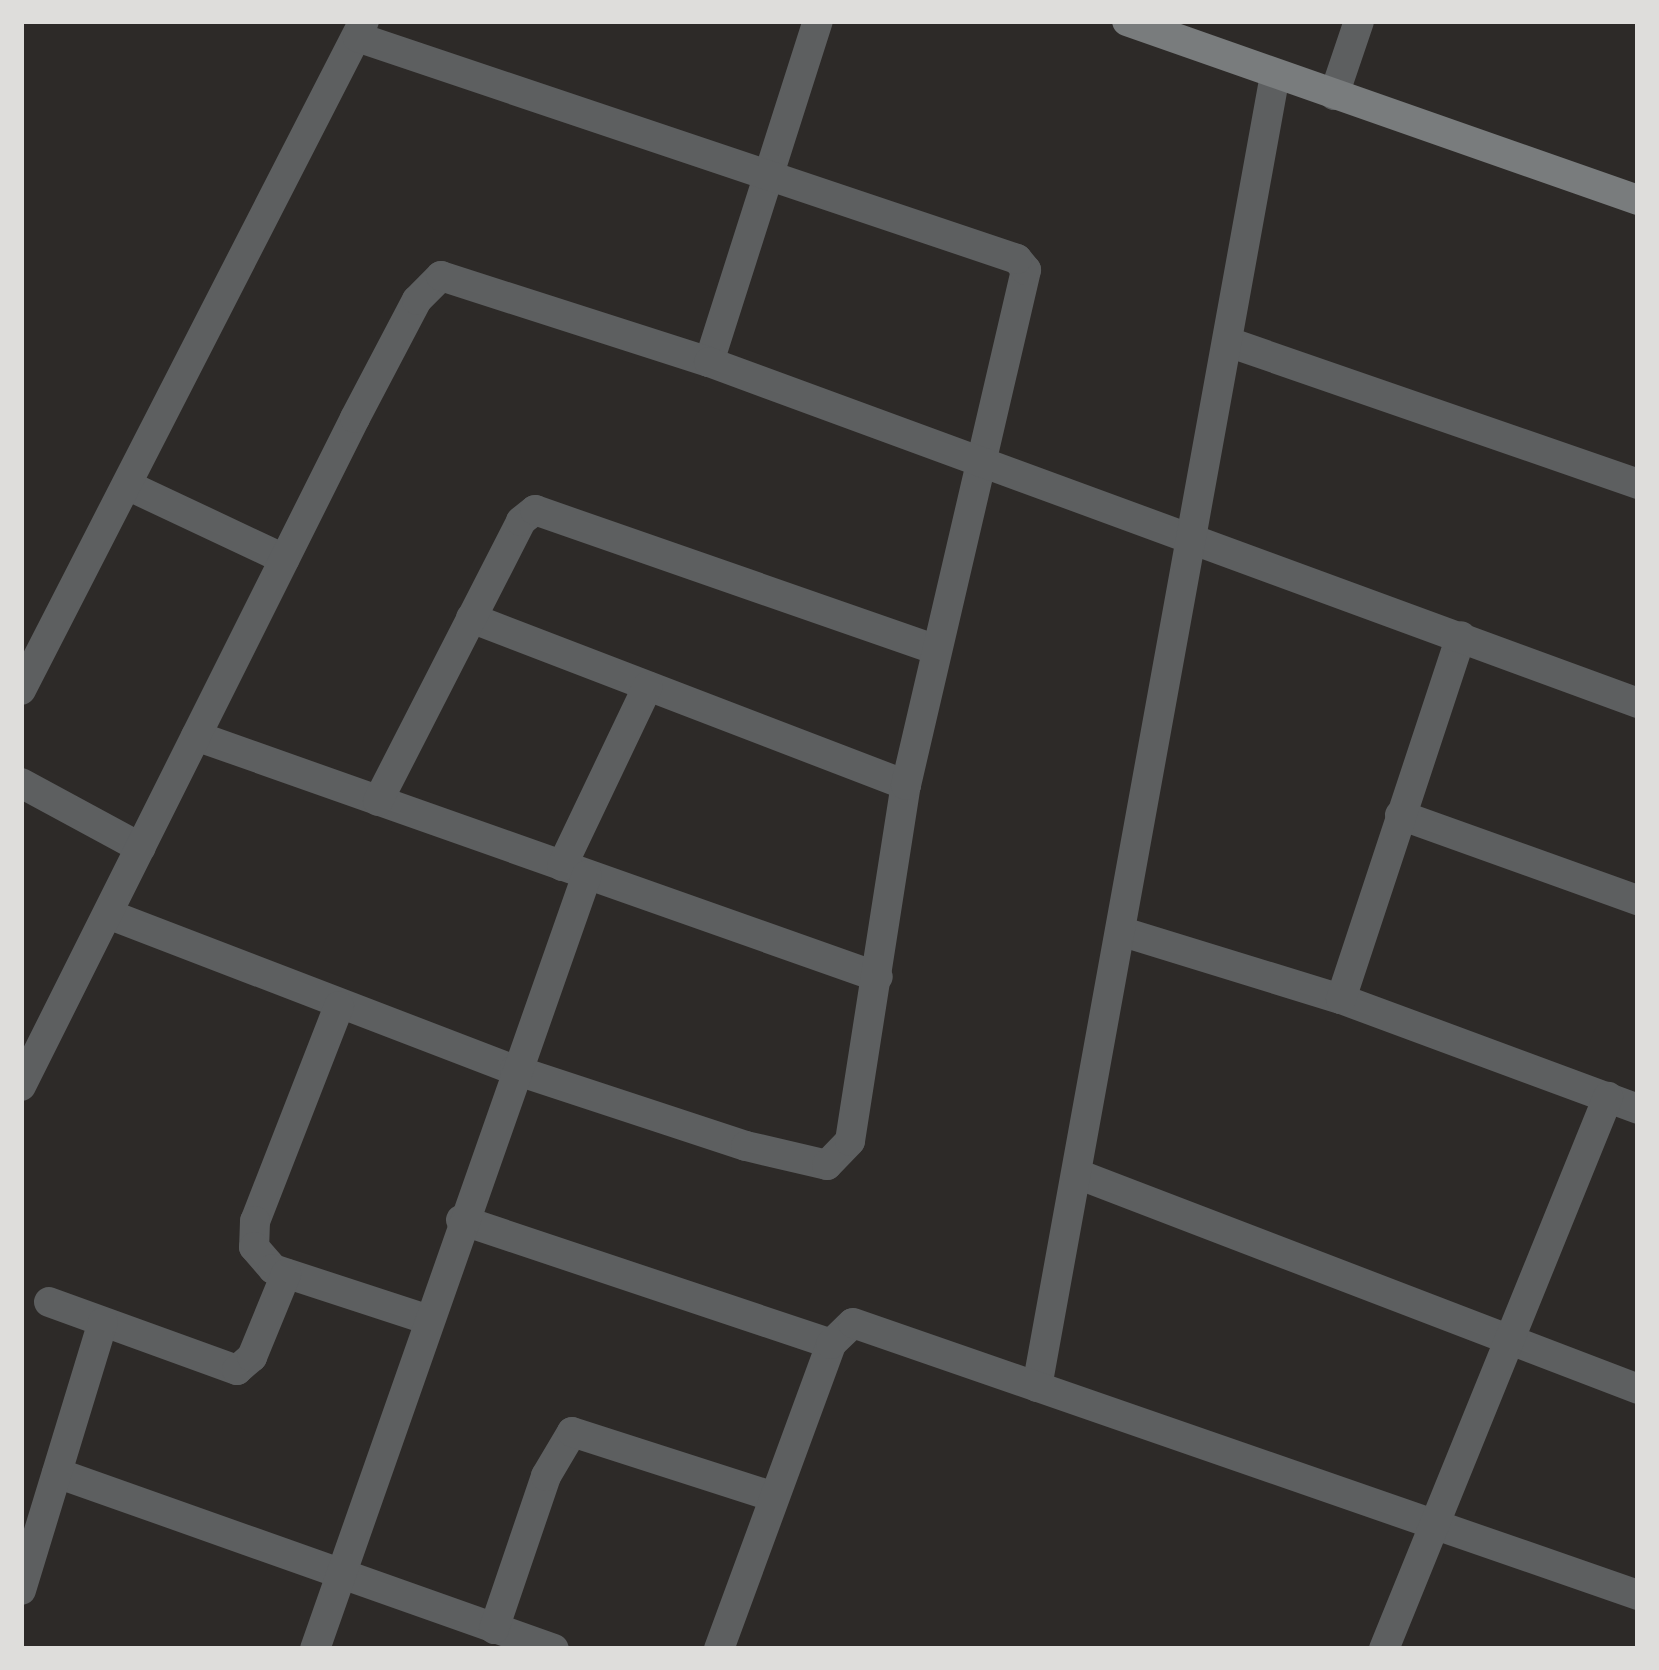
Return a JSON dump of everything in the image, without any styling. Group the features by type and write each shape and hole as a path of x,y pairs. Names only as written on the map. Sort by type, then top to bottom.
{"main road":[{"path":"1127,21 1638,200"}],"street":[{"path":"709,362 818,21"},
{"path":"1334,94 1359,21"},
{"path":"21,690 361,29 766,178 1023,264 906,785 850,1141 834,1163 804,1163 515,1070 108,914"},
{"path":"1037,1387 1231,343 1275,75"},
{"path":"21,1087 284,559 417,300 436,278 709,362 1638,704"},
{"path":"1231,343 1638,484"},
{"path":"127,485 284,559"},
{"path":"378,801 521,521 545,509 935,650"},
{"path":"471,618 906,785"},
{"path":"1341,999 1461,636"},
{"path":"315,1649 515,1070 575,870 648,686"},
{"path":"196,736 878,977"},
{"path":"21,783 140,848"},
{"path":"1400,815 1638,900"},
{"path":"1123,932 1341,999 1638,1109"},
{"path":"339,1006 255,1221 254,1247 286,1274 426,1319"},
{"path":"1384,1649 1608,1097"},
{"path":"1080,1175 1638,1389"},
{"path":"461,1220 831,1344"},
{"path":"49,1302 237,1370 252,1357 286,1274"},
{"path":"21,1590 29,1531 57,1473 104,1322"},
{"path":"719,1649 831,1344 853,1322 1638,1595"},
{"path":"494,1629 546,1476 572,1432 774,1496"},
{"path":"57,1473 554,1649"}]}
